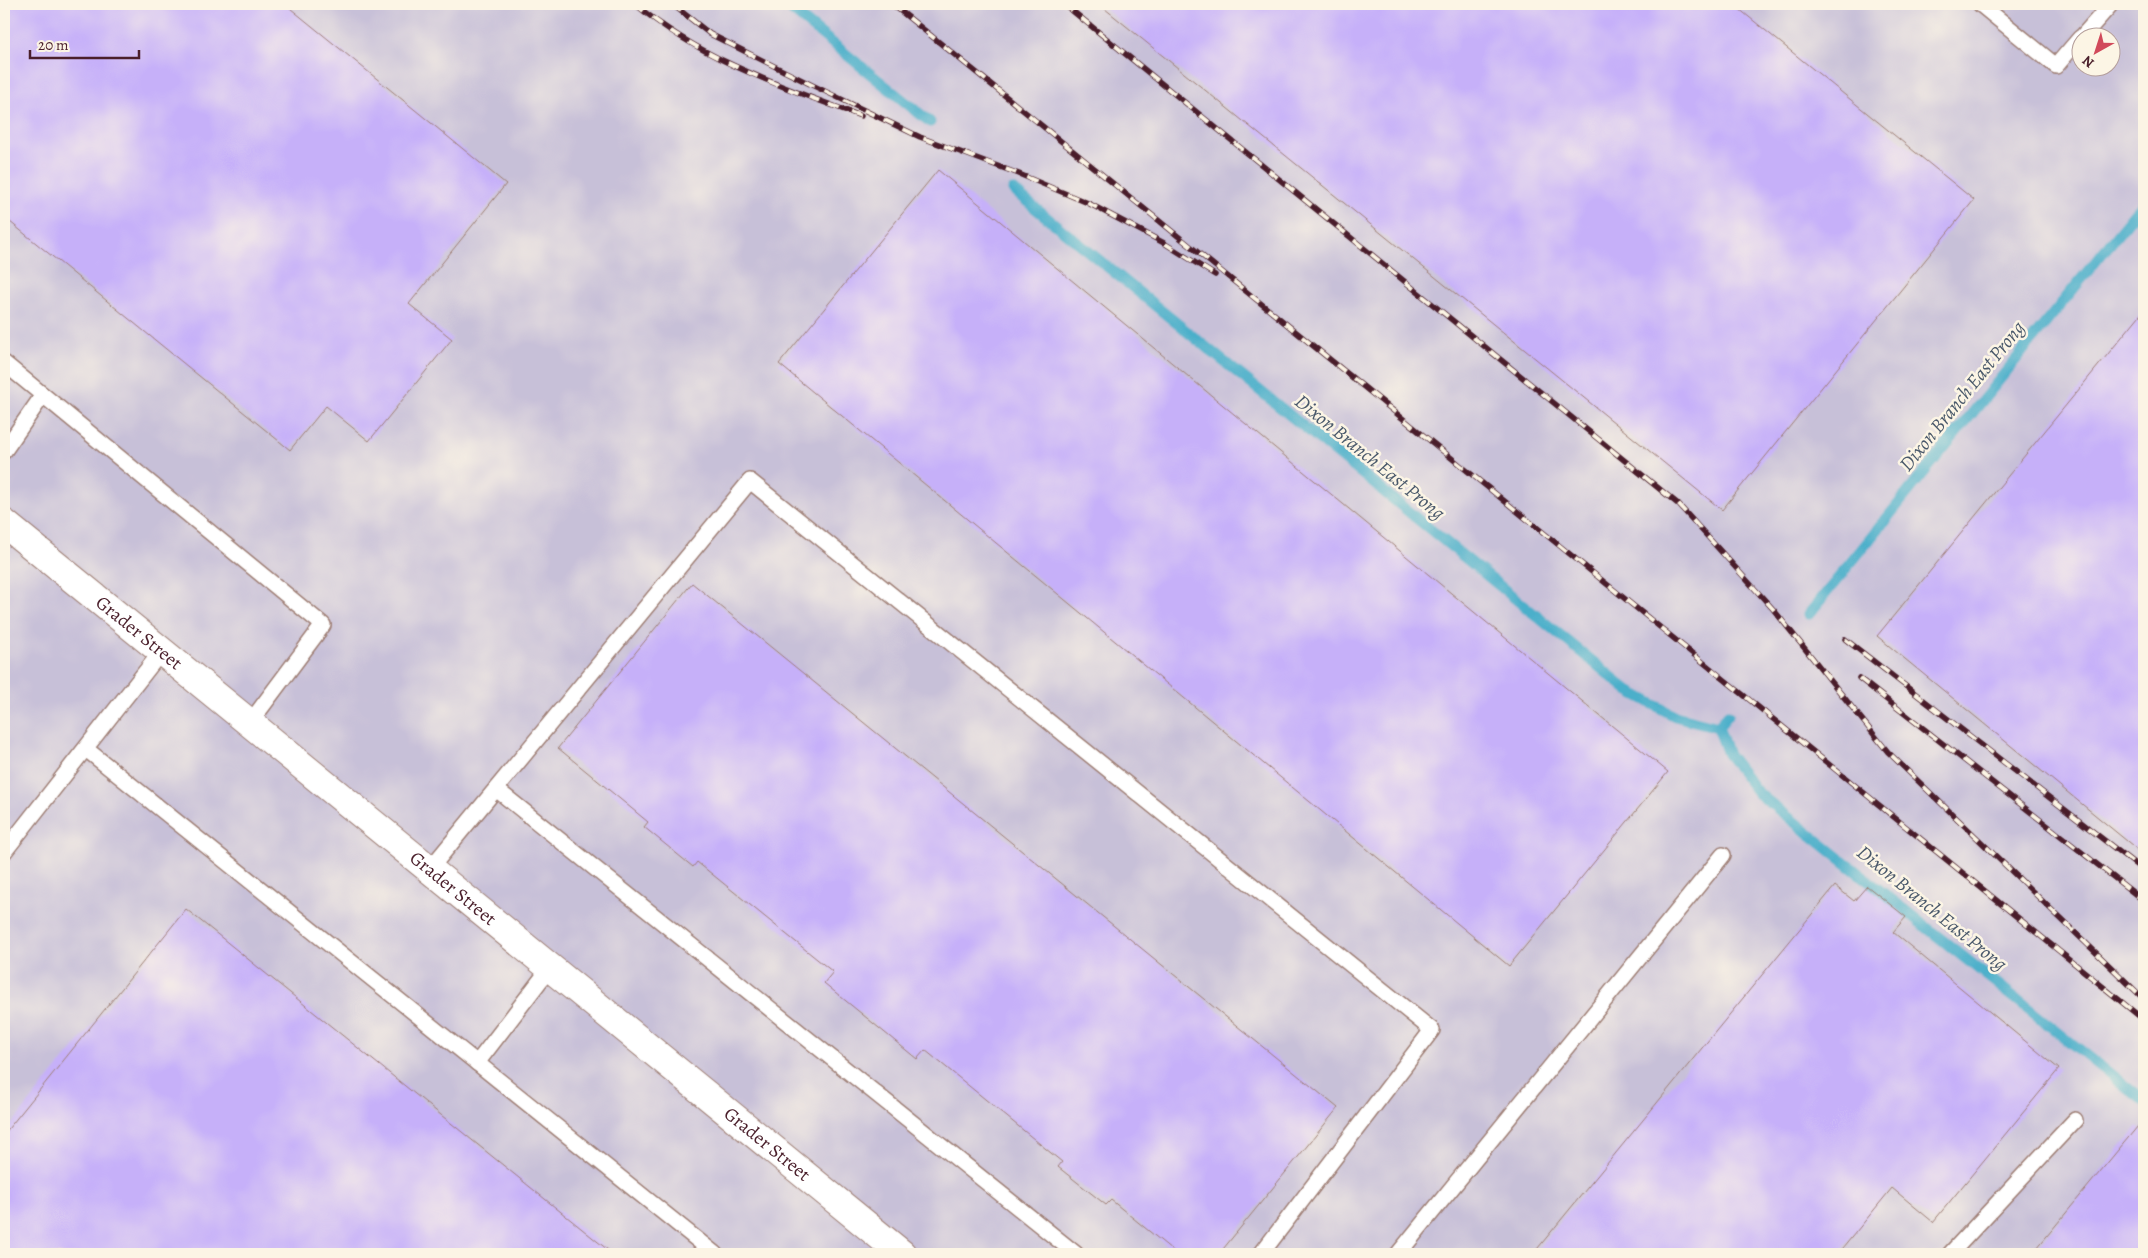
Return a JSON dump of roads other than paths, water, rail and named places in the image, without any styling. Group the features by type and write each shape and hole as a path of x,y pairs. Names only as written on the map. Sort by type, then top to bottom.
{"street":[{"name":"Grader Street","path":"4,524 549,969 902,1254"}],"lane":[{"path":"1980,4 2056,66 2070,50"},
{"path":"2090,28 2111,4"},
{"path":"4,363 323,625 249,724"},
{"path":"4,451 44,395"},
{"path":"429,870 750,481 1432,1030 1261,1254"},
{"path":"4,852 161,652"},
{"path":"86,749 715,1254"},
{"path":"496,790 1076,1254"},
{"path":"1398,1254 1723,854"},
{"path":"477,1063 549,969"},
{"path":"1950,1254 2075,1120"}],"waterway":[{"name":"Dixon Branch East Prong","path":"784,4 930,122"},
{"name":"Dixon Branch East Prong","path":"1013,190 1629,691 1675,716 1718,727"},
{"name":"Dixon Branch East Prong","path":"1809,614 2144,202"},
{"name":"Dixon Branch East Prong","path":"1728,715 1718,727 1728,754 1758,793 2144,1101"}],"railway":[{"path":"635,4 687,41 714,56 772,82 861,116"},
{"path":"672,4 710,34 814,86 920,137 1019,174 1088,203 1164,243 1215,275"},
{"path":"892,4 2144,1020"},
{"path":"1064,4 1678,504 1773,609 1888,752 2144,999"},
{"path":"1845,639 2144,871"},
{"path":"1859,678 2144,901"}]}
